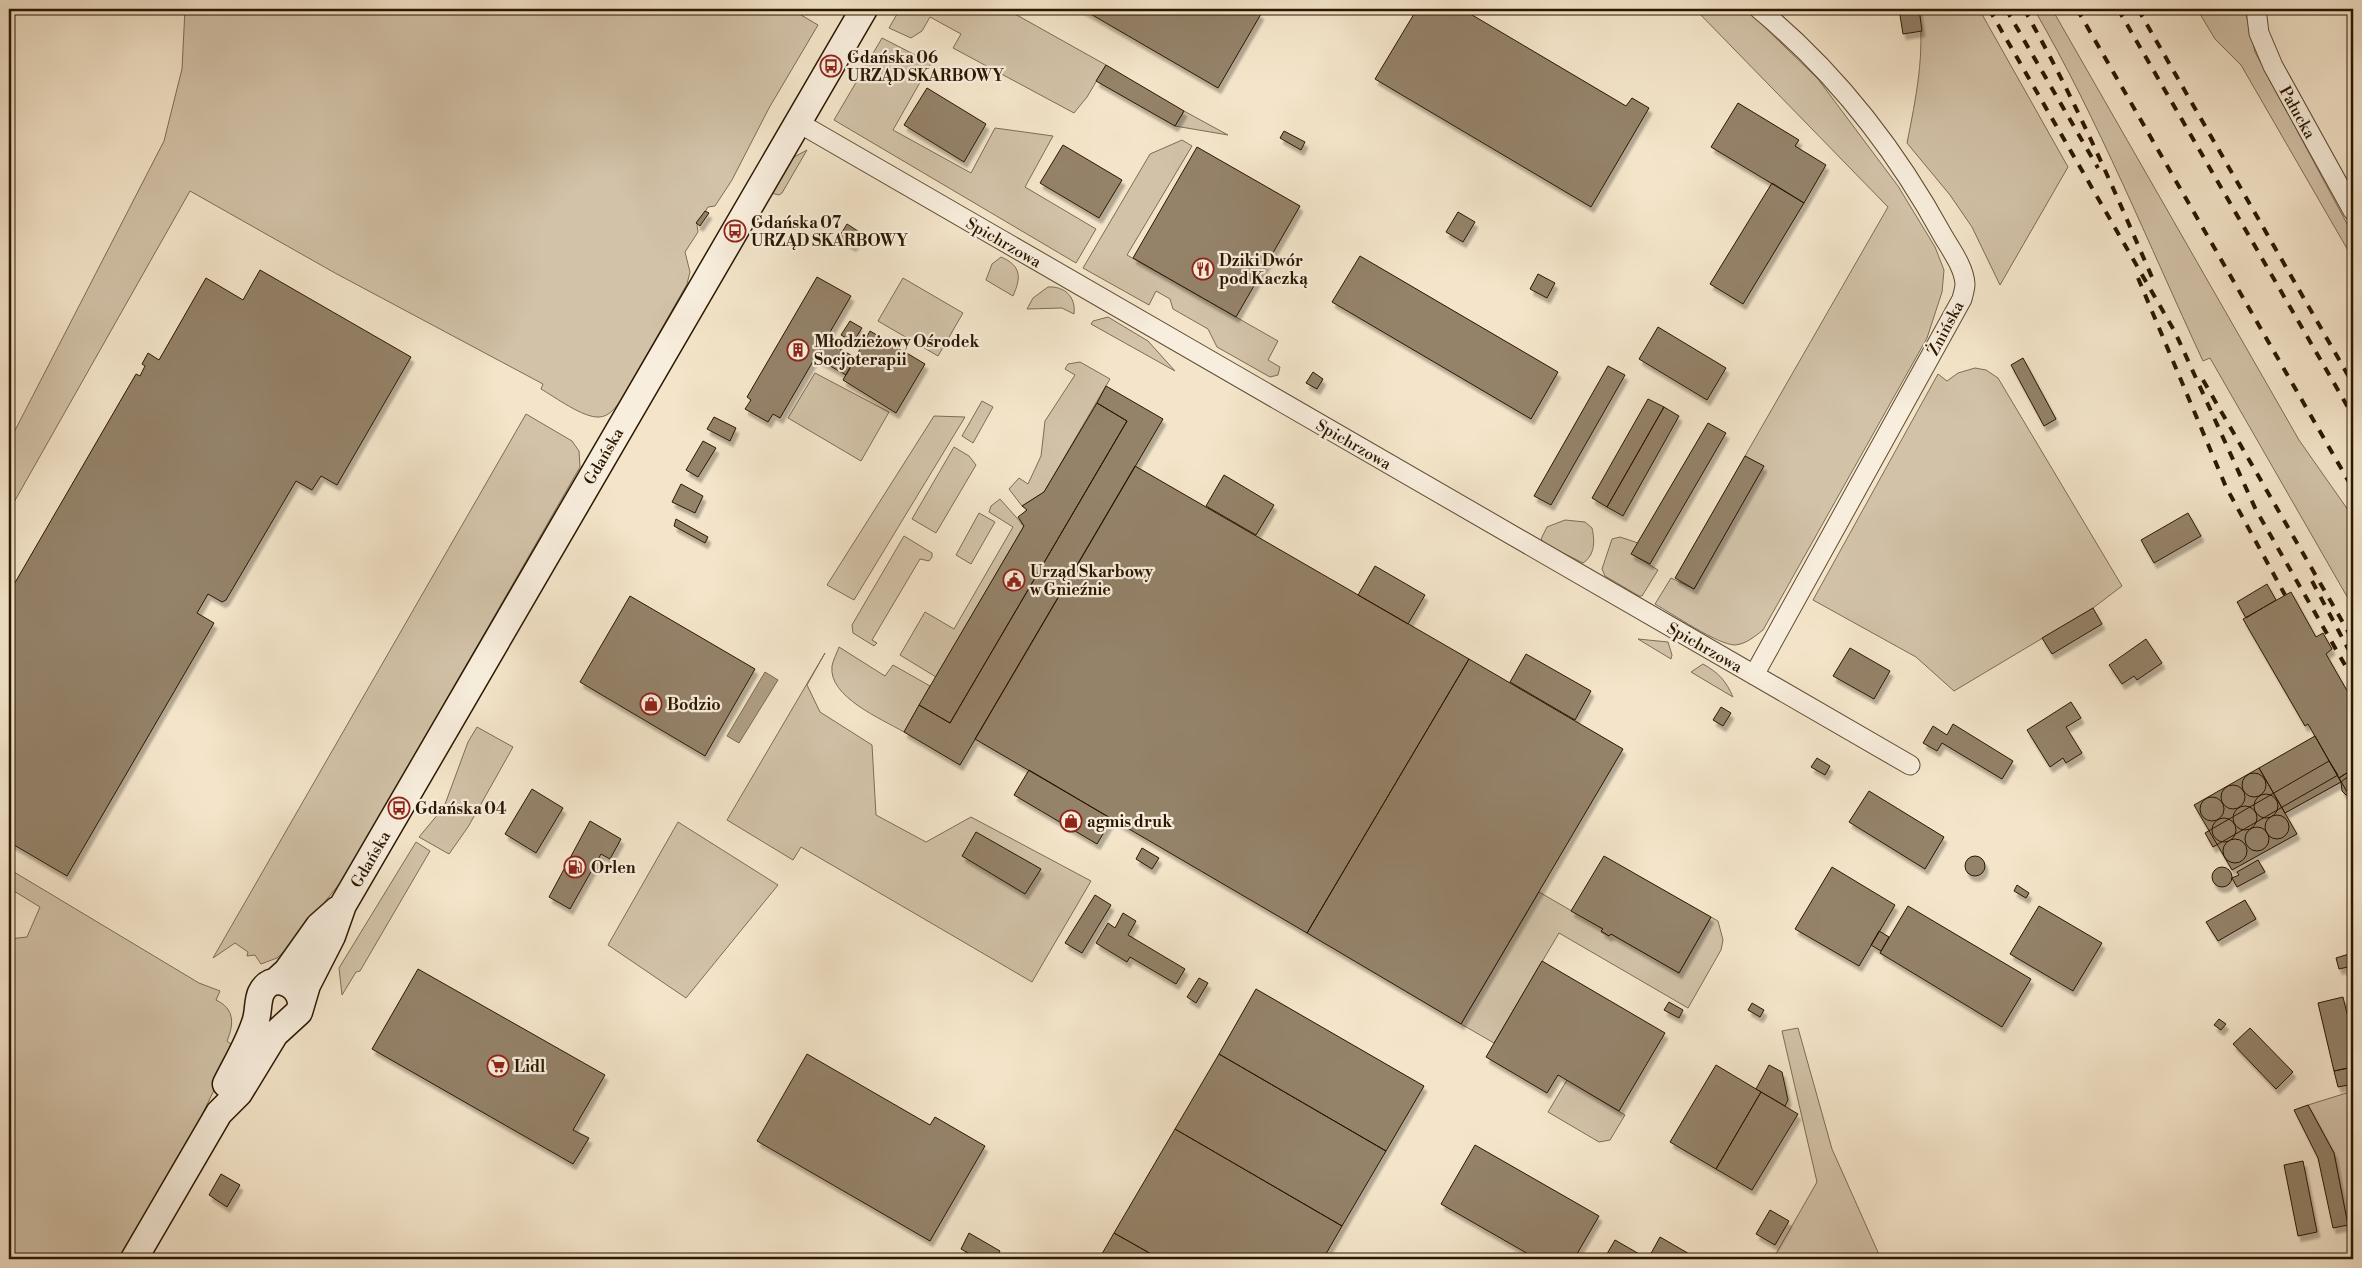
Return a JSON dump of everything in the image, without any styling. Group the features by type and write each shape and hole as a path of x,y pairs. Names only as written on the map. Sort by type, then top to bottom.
{"street":[{"name":"Gdańska","path":"134,1259 219,1113 239,1092 275,1034 299,1012 301,1000 332,936 343,905 799,124 864,9"},
{"name":"Żnińska","path":"1754,675 1962,299 1965,284 1956,260 1899,163 1855,105 1791,35 1758,9"},
{"name":"Pałucka","path":"2256,9 2259,33 2273,66 2353,211"},
{"name":"Spichrzowa","path":"799,124 1910,765"},
{"name":"Gdańska","path":"219,1113 225,1086 256,1023 261,993 287,971 319,926 343,905"},
{"path":"276,981 283,981 296,988 301,1000"},
{"path":"259,1006 266,1018 279,1023 286,1022"}],"shaded area":[{"path":"185,9 791,9 818,25 769,108 732,180 715,206 708,207 697,225 698,232 685,252 690,272 687,284 621,400 612,411 603,417 585,414 569,406 541,389 543,384 335,273 190,191 9,511 9,442 164,141 182,69"},
{"path":"900,9 1006,9 1106,65 1087,97 1074,113 953,48 961,34 930,17 922,31 911,38 889,28"},
{"path":"1695,9 1746,9 1818,79 1898,186 1935,247 1944,270 1942,292 1927,338 1763,630 1746,642 1735,645 1727,644 1706,634 1655,604 1671,578 1694,589 1763,466 1745,456 1888,207"},
{"path":"1919,9 1979,9 2068,167 2000,285 1972,227 1950,195 1907,143 1920,59 1921,26"},
{"path":"2034,9 2052,9 2299,440 2353,517 2353,607 2210,358 2203,361 2102,138 2058,51"},
{"path":"2197,9 2245,9 2255,52 2353,235 2353,259 2241,65 2215,39"},
{"path":"882,38 931,63 893,130 971,173 995,128 1053,136 1025,187 1096,229 1076,263 834,120"},
{"path":"1184,111 1228,135 1175,126"},
{"path":"1182,140 1192,146 1127,255 1278,341 1268,360 1280,367 1278,375 1270,377 1217,347 1208,329 1173,309 1170,299 1156,291 1149,305 1083,268 1150,154"},
{"path":"807,150 782,193 779,195 771,193 794,157"},
{"path":"1001,257 1013,264 1018,273 1013,296 986,280 992,264"},
{"path":"903,278 963,313 938,356 878,321"},
{"path":"1048,287 1060,288 1068,294 1073,302 1074,314 1062,308 1027,309 1033,298"},
{"path":"1108,317 1148,341 1175,371 1091,324 1093,321"},
{"path":"1080,362 1110,379 1044,492 1022,506 1009,489 1019,478 1028,484 1041,456 1045,421 1075,375 1065,369 1068,364"},
{"path":"1975,368 1986,370 1998,378 2122,586 2093,608 1954,691 1916,657 1813,600 1938,374 1947,381 1958,373"},
{"path":"815,373 889,412 861,461 788,418"},
{"path":"982,401 993,407 973,443 962,436"},
{"path":"526,414 572,441 579,451 580,467 344,878 287,949 277,958 261,964 255,955 247,956 248,952 235,943 213,958"},
{"path":"934,416 965,417 854,600 827,585"},
{"path":"954,447 969,456 976,465 936,533 912,519"},
{"path":"1000,499 1024,526 936,677 900,655 925,612 954,629 1013,527 989,512 991,506"},
{"path":"979,513 995,522 971,564 956,555"},
{"path":"1565,520 1585,522 1592,528 1594,538 1592,552 1583,563 1545,544 1541,539 1547,527"},
{"path":"904,536 932,553 932,557 929,561 920,559 872,640 877,643 874,646 853,633 852,625"},
{"path":"1620,537 1638,543 1632,554 1658,570 1642,596 1605,576 1602,569 1612,539"},
{"path":"1638,639 1668,642 1672,655 1671,659"},
{"path":"839,647 885,676 893,665 930,686 904,732 858,706 838,688 833,677 832,666"},
{"path":"825,653 807,685 820,712 872,745 876,815 926,842 971,817 1091,881 1032,982 801,847 793,860 727,820"},
{"path":"1703,664 1721,678 1728,686 1733,697 1691,672"},
{"path":"765,672 778,680 739,743 727,736"},
{"path":"477,727 513,747 468,827 449,854 419,837 444,807 468,742"},
{"path":"678,822 778,885 686,998 608,945"},
{"path":"416,842 430,851 360,971 356,972 342,995 339,968"},
{"path":"9,869 199,983 220,991 216,1000 230,1012 232,1023 227,1041 235,1047 200,1119 119,1259 9,1259 9,939 27,937 40,907 9,888"},
{"path":"1539,892 1603,929 1601,932 1609,936 1611,934 1679,973 1711,917 1718,921 1723,940 1721,950 1688,1008 1559,933 1494,1043 1461,1024"},
{"path":"2353,972 2353,1005 2347,974"},
{"path":"1798,1028 1832,1149 1881,1259 1773,1259 1817,1182 1782,1031"},
{"path":"1567,1080 1625,1115 1610,1140 1599,1142 1548,1112"},
{"path":"2353,1091 2353,1254 2334,1153 2308,1105"}],"building":[{"path":"1082,9 1251,9 1261,14 1218,88"},
{"path":"1417,9 1462,9 1626,106 1632,98 1649,108 1591,207 1375,79"},
{"path":"1899,9 1919,9 1922,31 1903,34"},
{"path":"1106,65 1184,111 1175,126 1096,81"},
{"path":"927,88 986,124 964,162 904,125"},
{"path":"1738,103 1799,140 1795,146 1826,165 1804,203 1711,147"},
{"path":"1284,131 1305,142 1301,150 1280,138"},
{"path":"1063,145 1122,180 1099,218 1040,183"},
{"path":"1197,147 1300,206 1236,317 1133,258"},
{"path":"1772,183 1804,203 1743,304 1710,284"},
{"path":"705,211 709,213 700,226 696,223"},
{"path":"1458,212 1475,222 1463,242 1446,232"},
{"path":"847,224 861,233 853,246 839,237"},
{"path":"1360,256 1558,372 1531,419 1332,302"},
{"path":"260,270 411,357 337,485 321,476 312,490 296,481 226,600 222,602 208,594 197,613 214,623 67,876 9,842 9,593 136,374 140,376 145,366 142,364 148,353 159,360 206,278 243,300"},
{"path":"1538,274 1555,283 1547,298 1530,289"},
{"name":"Młodzieżowy Ośrodek Socjoterapii","path":"817,277 851,296 780,418 773,414 768,422 745,409 751,400 747,397"},
{"path":"850,321 862,328 853,342 841,335"},
{"path":"1658,327 1726,368 1707,400 1639,359"},
{"path":"870,331 925,364 896,413 843,380"},
{"path":"826,341 856,358 846,375 816,358"},
{"path":"2023,358 2056,419 2044,426 2011,365"},
{"path":"1608,366 1625,375 1551,505 1534,496"},
{"path":"1313,372 1323,379 1317,389 1306,383"},
{"path":"1106,386 1163,419 960,765 904,732 919,705 950,723 1127,421 1097,403"},
{"path":"1648,399 1664,407 1607,507 1592,498"},
{"name":"Urząd Skarbowy w Gnieźnie","path":"1097,403 1127,421 950,723 919,705 1024,526 1018,517 1027,510 1022,506 1044,492"},
{"path":"1664,407 1679,416 1623,516 1607,507"},
{"path":"714,417 736,428 730,441 707,429"},
{"path":"1708,423 1726,433 1650,564 1631,554"},
{"path":"703,441 716,448 698,477 686,470"},
{"path":"1745,456 1764,466 1694,589 1675,578"},
{"path":"1135,466 1469,659 1307,933 975,739"},
{"path":"1224,475 1274,505 1256,535 1206,506"},
{"path":"681,484 703,496 695,513 672,502"},
{"path":"2188,513 2201,536 2154,563 2141,540"},
{"path":"676,519 708,537 705,543 674,526"},
{"path":"1375,566 1425,595 1408,624 1358,595"},
{"path":"2267,584 2276,600 2246,618 2237,602"},
{"path":"2291,592 2316,637 2323,633 2332,649 2326,654 2353,701 2353,769 2339,778 2308,724 2305,726 2243,619"},
{"path":"630,596 755,669 705,756 580,682"},
{"path":"2093,608 2102,624 2052,654 2042,638"},
{"path":"2146,639 2162,663 2137,680 2134,676 2122,684 2109,665"},
{"path":"1850,648 1890,671 1874,699 1833,676"},
{"path":"1526,654 1591,691 1575,720 1510,682"},
{"path":"1469,659 1623,749 1461,1024 1307,933"},
{"path":"2071,702 2081,718 2066,727 2082,753 2066,763 2063,758 2050,767 2027,730"},
{"path":"1721,707 1731,713 1723,726 1713,720"},
{"path":"1953,724 2013,761 2002,779 1942,743 1937,751 1923,743 1933,726 1947,735"},
{"path":"2315,736 2341,782 2285,813 2259,768"},
{"path":"1817,758 1830,766 1825,775 1811,767"},
{"path":"2329,761 2338,775 2213,847 2205,833"},
{"path":"2259,768 2297,834 2232,870 2194,805"},
{"path":"2353,769 2353,802 2339,778"},
{"path":"1029,770 1112,819 1097,844 1014,795"},
{"path":"2254,773 2259,774 2265,780 2265,790 2259,796 2254,797 2249,796 2243,790 2242,785 2243,780 2249,774"},
{"path":"2346,778 2353,778 2353,795 2346,795 2342,791 2341,782"},
{"path":"2233,785 2238,786 2244,792 2244,802 2238,808 2233,809 2228,808 2222,802 2221,797 2222,792 2228,786"},
{"path":"532,789 563,808 536,853 505,834"},
{"path":"1869,791 1944,837 1925,869 1849,822"},
{"path":"2266,794 2271,795 2277,801 2277,811 2271,817 2266,818 2261,817 2255,811 2254,806 2255,801 2261,795"},
{"path":"2353,796 2353,810 2350,804"},
{"path":"2212,797 2217,798 2223,804 2223,814 2217,820 2212,821 2207,820 2201,814 2200,809 2201,804 2207,798"},
{"path":"2245,806 2250,807 2256,813 2256,823 2250,829 2245,830 2240,829 2234,823 2233,818 2234,813 2240,807"},
{"path":"2277,815 2282,816 2288,822 2288,832 2282,838 2277,839 2272,838 2266,832 2265,827 2266,822 2272,816"},
{"path":"2224,818 2229,819 2235,825 2235,835 2229,841 2224,842 2219,841 2213,835 2212,830 2213,825 2219,819"},
{"path":"590,821 621,839 610,859 601,854 570,909 549,897"},
{"path":"2257,827 2265,831 2269,839 2265,847 2257,851 2249,847 2245,839 2249,831"},
{"path":"976,832 1041,869 1025,894 962,856"},
{"path":"2235,839 2240,840 2246,846 2246,856 2240,862 2235,863 2230,862 2224,856 2223,851 2224,846 2230,840"},
{"path":"1142,848 1159,858 1152,869 1136,859"},
{"path":"1604,856 1711,917 1679,973 1611,934 1609,936 1601,931 1603,929 1571,911"},
{"path":"1975,856 1982,859 1985,866 1982,873 1975,876 1968,873 1965,866 1968,859"},
{"path":"2258,860 2265,872 2237,887 2232,878 2239,875 2237,872"},
{"path":"1832,867 1895,905 1859,966 1795,929"},
{"path":"2222,867 2229,870 2232,877 2229,884 2222,887 2215,884 2212,877 2215,870"},
{"path":"2017,885 2029,893 2026,898 2014,891"},
{"path":"1095,895 1111,905 1082,953 1065,943"},
{"path":"2245,900 2256,919 2218,941 2206,922"},
{"path":"1908,906 2031,979 2002,1027 1880,953"},
{"path":"2039,906 2102,943 2073,991 2010,954"},
{"path":"1123,913 1136,921 1128,935 1185,969 1176,984 1130,957 1127,962 1096,943 1108,923 1115,928"},
{"path":"1879,931 1889,937 1881,951 1871,945"},
{"path":"2349,954 2352,966 2339,969 2336,958"},
{"path":"1542,961 1665,1033 1619,1111 1558,1075 1547,1093 1486,1057"},
{"path":"418,969 605,1075 573,1130 589,1138 573,1164 372,1049"},
{"path":"1199,978 1208,983 1196,1003 1187,997"},
{"path":"1256,989 1424,1086 1386,1151 1219,1054"},
{"path":"2343,997 2353,1038 2353,1067 2334,1071 2318,1003"},
{"path":"1669,1002 1683,1010 1679,1018 1664,1010"},
{"path":"1752,1003 1764,1010 1760,1017 1748,1010"},
{"path":"2219,1019 2226,1024 2221,1030 2214,1025"},
{"path":"2250,1028 2293,1072 2276,1089 2233,1044"},
{"path":"807,1054 930,1125 935,1117 985,1146 930,1241 757,1141"},
{"path":"1219,1054 1386,1151 1342,1226 1175,1129"},
{"path":"1716,1065 1761,1092 1716,1169 1670,1142"},
{"path":"1769,1065 1782,1072 1788,1100 1785,1106 1756,1089"},
{"path":"2353,1067 2353,1084 2338,1087 2334,1071"},
{"path":"1761,1092 1798,1114 1752,1190 1716,1169"},
{"path":"2308,1105 2334,1153 2348,1225 2333,1228 2318,1158 2294,1110"},
{"path":"1175,1129 1342,1226 1323,1259 1160,1259 1114,1233"},
{"path":"1475,1145 1599,1216 1574,1259 1537,1259 1441,1204"},
{"path":"2303,1161 2317,1232 2298,1236 2284,1165"},
{"path":"221,1174 240,1185 227,1207 209,1195"},
{"path":"1770,1210 1789,1221 1775,1245 1756,1234"},
{"path":"969,1233 1000,1251 996,1259 979,1259 961,1249"},
{"path":"1114,1233 1160,1259 1099,1259"},
{"path":"1660,1237 1698,1259 1648,1259"},
{"path":"1615,1240 1648,1259 1604,1259"}],"railway":[{"path":"1989,9 2175,332 2256,510 2353,679"},
{"path":"2006,9 2098,168"},
{"path":"2024,9 2077,110 2154,282"},
{"path":"2077,9 2353,489"},
{"path":"2118,9 2353,416"},
{"path":"2138,9 2353,384"},
{"path":"2138,278 2226,487 2285,595"},
{"path":"2203,380 2353,640"},
{"path":"2312,581 2353,658"}],"place":[{"name":"Gdańska 06 URZĄD SKARBOWY","path":"831,66"},
{"name":"Gdańska 07 URZĄD SKARBOWY","path":"735,231"},
{"name":"Dziki Dwór pod Kaczką","path":"1203,269"},
{"name":"Młodzieżowy Ośrodek Socjoterapii","path":"798,350"},
{"name":"Urząd Skarbowy w Gnieźnie","path":"1014,580"},
{"name":"Bodzio","path":"651,704"},
{"name":"Gdańska 04","path":"399,808"},
{"name":"agmis druk","path":"1071,821"},
{"name":"Orlen","path":"575,867"},
{"name":"Lidl","path":"498,1066"}]}
